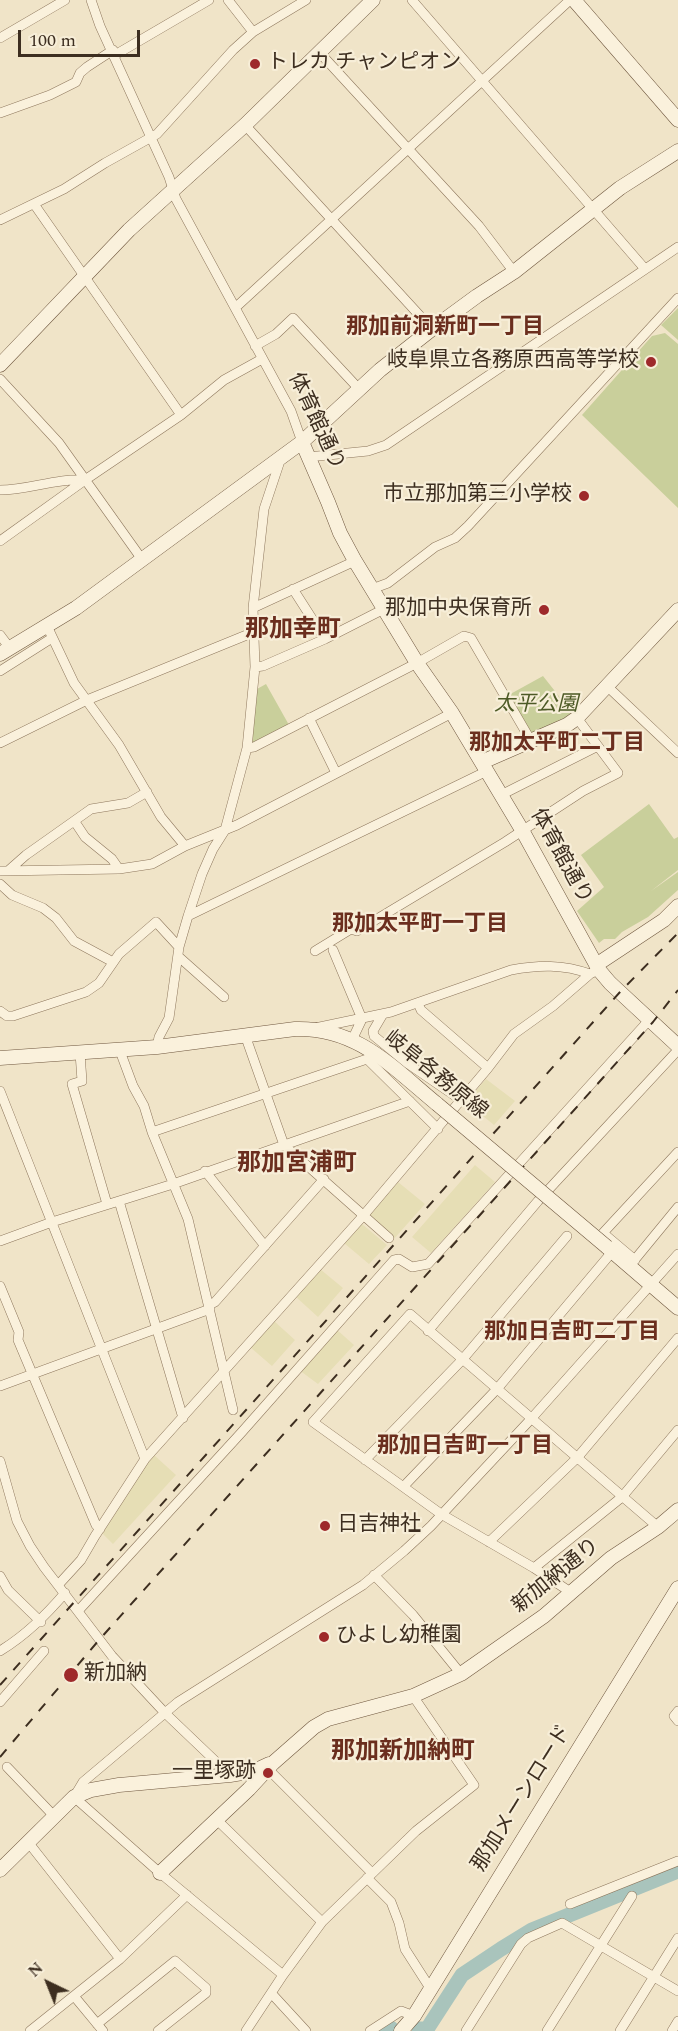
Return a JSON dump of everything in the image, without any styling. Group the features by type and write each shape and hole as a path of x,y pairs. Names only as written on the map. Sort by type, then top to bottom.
{"street":[{"path":"0,38 65,0"},
{"path":"91,0 100,26 114,53 173,190 235,308 572,0 678,120"},
{"path":"0,113 50,95 76,82 80,73 87,67 209,0"},
{"path":"228,0 253,32"},
{"path":"0,220 34,204 151,138 218,69 233,50 253,32 306,0"},
{"path":"0,365 129,231 245,125 373,0"},
{"path":"412,0 645,269"},
{"path":"320,53 479,226 514,272"},
{"path":"245,125 432,329"},
{"path":"0,671 141,558 302,442 359,389 432,329 514,272 620,188 678,151"},
{"path":"34,204 181,415"},
{"path":"308,458 368,451 386,445 678,247"},
{"path":"662,257 678,253"},
{"path":"4,871 119,869 152,864 185,846 225,830 452,712 417,663 372,589 388,583 435,547 455,538 468,526 678,298"},
{"name":"体育館通り","path":"235,308 291,411 340,533 372,589"},
{"path":"255,346 276,334 293,318 359,389"},
{"path":"0,541 181,415 224,380 262,359"},
{"path":"0,379 59,443 141,558"},
{"path":"157,1047 159,1037 169,1018 179,952 188,916 202,874 213,849 225,830 247,748 255,667 253,608 264,509 279,464 278,459"},
{"path":"0,490 15,490 71,479 85,480"},
{"path":"253,608 355,561"},
{"path":"293,590 325,639"},
{"path":"255,667 263,666 325,639 384,609"},
{"path":"188,916 577,718 678,610"},
{"path":"0,634 4,650 50,632"},
{"path":"50,632 74,683 119,745 161,817 185,846"},
{"path":"0,743 87,700 254,632"},
{"path":"247,748 254,747 417,663 464,636 471,638 531,741"},
{"path":"608,687 678,753"},
{"name":"体育館通り","path":"452,712 522,830 595,970 650,1019 678,1048"},
{"path":"309,718 336,772"},
{"path":"315,951 351,929 357,931 505,842 583,791 618,773 577,718"},
{"path":"501,795 598,746"},
{"path":"4,871 91,809 128,803 147,792"},
{"path":"75,822 85,837 112,859 119,869"},
{"path":"0,884 12,896 43,908 56,918 74,940 113,962"},
{"path":"59,1584 81,1560 145,1459 363,1216 438,1129 514,1034 553,1006 595,970 664,920 678,906"},
{"path":"0,1011 7,1016 13,1016 86,992 99,983 127,946 156,922 179,952 224,997"},
{"path":"333,950 362,1019 352,1040"},
{"path":"312,1029 383,1014 511,970 556,965 595,970"},
{"path":"418,1003 421,1010 488,1068"},
{"path":"383,1014 373,1031 374,1036 407,1063 461,1100"},
{"path":"78,1611 241,1433 394,1260 399,1259 412,1267 428,1264 650,1019"},
{"name":"岐阜各務原線","path":"0,1058 120,1051 312,1029 352,1040 381,1057 610,1250 632,1264 650,1284 678,1308"},
{"path":"245,1035 284,1145 389,1238"},
{"path":"428,1331 538,1201 678,1048"},
{"path":"120,1051 188,1219 233,1410"},
{"path":"80,1053 82,1081 72,1084 107,1204"},
{"path":"152,1132 367,1059 438,1129"},
{"path":"0,1091 145,1459"},
{"path":"0,1241 173,1184 410,1101"},
{"path":"678,1152 603,1233 632,1264 678,1207"},
{"path":"205,1171 265,1246"},
{"path":"0,1386 209,1307 324,1179"},
{"path":"119,1201 183,1418"},
{"path":"365,1460 462,1360 567,1236"},
{"path":"404,1486 497,1389 610,1250"},
{"path":"0,1870 74,1797 83,1782 178,1702 312,1618 374,1575 431,1526 624,1317 678,1254"},
{"path":"0,1286 19,1332 18,1340 96,1525 100,1529"},
{"path":"572,1593 441,1514 313,1422 410,1314 658,1527"},
{"path":"489,1542 577,1458 678,1338"},
{"path":"534,1568 622,1497 678,1430"},
{"path":"0,1461 17,1521 30,1546 112,1656 165,1713 230,1775"},
{"name":"新加納通り","path":"413,1696 461,1674 544,1616 610,1558 658,1527 678,1510"},
{"path":"374,1575 413,1615 461,1674"},
{"path":"0,1576 8,1590 41,1622"},
{"name":"那加メーンロード","path":"401,2031 414,2016 678,1588"},
{"path":"0,1652 41,1622 65,1593"},
{"path":"0,1702 44,1651"},
{"path":"160,1873 300,1737 328,1719 413,1696 474,1785 416,1831 322,1922 246,2031"},
{"path":"678,1711 674,1716 678,1721"},
{"path":"74,1797 91,1790 119,1785 230,1775 271,1766"},
{"path":"271,1766 391,1902 405,1949 430,1988"},
{"path":"7,1767 54,1816"},
{"path":"74,1797 160,1873 283,1975"},
{"path":"216,1819 322,1922"},
{"path":"28,1842 120,1959"},
{"path":"570,1904 678,1861"},
{"path":"30,2031 120,1959 187,1894"},
{"path":"548,2031 632,1896"},
{"path":"466,2031 521,1944 528,1938 562,1923 678,1991"},
{"path":"620,2031 678,1938"},
{"path":"74,1996 100,2027 175,1961 206,1988 206,1993 158,2031"},
{"path":"272,1994 306,2031"},
{"path":"370,2031 401,2011 414,2016"},
{"path":"672,2031 678,2021"}],"shaded area":[{"path":"486,1079 515,1101 494,1125 466,1102"},
{"path":"475,1165 495,1182 431,1253 412,1237"},
{"path":"398,1182 425,1204 393,1240 368,1217"},
{"path":"362,1224 387,1245 369,1264 344,1243"},
{"path":"320,1269 343,1288 318,1317 296,1297"},
{"path":"274,1321 295,1340 272,1366 250,1347"},
{"path":"336,1329 354,1345 318,1384 299,1370"},
{"path":"154,1455 176,1475 113,1544 102,1533 142,1467"}],"green space":[{"path":"678,308 678,340 661,325"},
{"name":"岐阜県立各務原西高等学校","path":"665,333 678,344 678,508 582,415 652,336"},
{"name":"太平公園","path":"543,676 573,714 529,737 505,697"},
{"path":"266,684 289,725 247,746 257,689"},
{"path":"649,804 674,839 678,837 678,870 651,891 678,872 678,890 648,917 622,932 615,939 604,939 599,943 577,911 604,887 581,855"}],"waterway":[{"path":"419,2029 427,2029 462,1975 532,1930 678,1871"},
{"path":"383,2031 391,2028"}],"railway":[{"path":"0,1685 620,992 678,933"},
{"path":"0,1757 99,1640 653,1022 678,990"}],"place":[{"name":"トレカ チャンピオン","path":"255,64"},
{"name":"岐阜県立各務原西高等学校","path":"651,362"},
{"name":"市立那加第三小学校","path":"584,496"},
{"name":"那加中央保育所","path":"544,610"},
{"name":"日吉神社","path":"325,1526"},
{"name":"ひよし幼稚園","path":"324,1637"},
{"name":"新加納","path":"71,1675"},
{"name":"一里塚跡","path":"268,1773"}],"district":[{"name":"那加前洞新町一丁目","path":"445,329"},
{"name":"那加幸町","path":"293,631"},
{"name":"那加太平町二丁目","path":"557,745"},
{"name":"那加太平町一丁目","path":"420,926"},
{"name":"那加宮浦町","path":"297,1165"},
{"name":"那加日吉町二丁目","path":"572,1334"},
{"name":"那加日吉町一丁目","path":"465,1448"},
{"name":"那加新加納町","path":"403,1753"}]}
